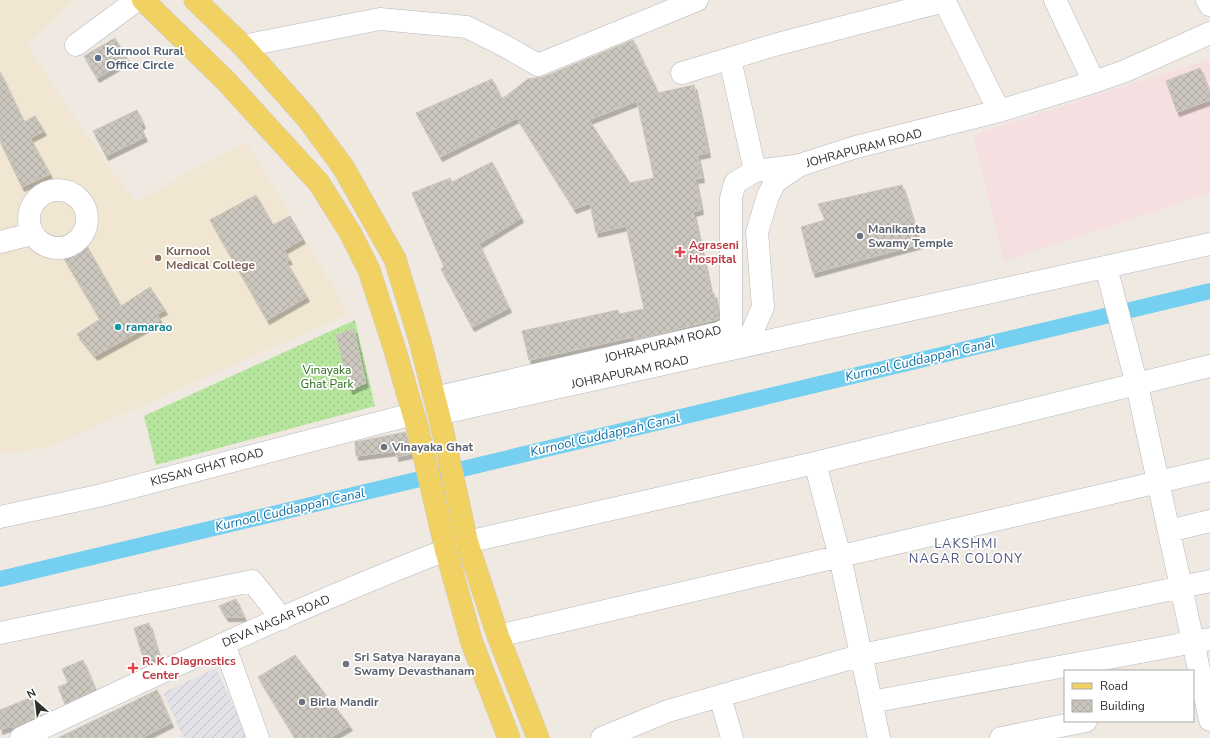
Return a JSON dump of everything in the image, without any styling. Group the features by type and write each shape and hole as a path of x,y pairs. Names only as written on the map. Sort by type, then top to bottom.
{"main road":[{"path":"143,0 226,81 319,183 351,234 369,270 415,422 446,550 472,643 509,738"},
{"path":"195,0 243,46 307,118 338,161 395,259 420,341 467,542 498,636 538,738"}],"street":[{"path":"76,45 137,0"},
{"path":"243,46 380,19 468,27 506,46 538,66 697,0"},
{"path":"1055,0 1094,82"},
{"path":"1207,0 1210,6"},
{"path":"682,73 778,44 944,1 999,111"},
{"path":"1210,22 1210,29"},
{"name":"JOHRAPURAM ROAD","path":"438,414 719,333 731,326 731,198 735,183 755,171 800,165 856,147 999,111 1125,71 1210,33"},
{"path":"730,59 755,171"},
{"name":"JOHRAPURAM ROAD","path":"438,414 736,348 752,332 763,307 757,232 768,196 775,182 800,165"},
{"path":"0,242 32,234"},
{"path":"736,348 1210,244"},
{"path":"1106,267 1137,385 1181,587 1202,641 1203,699 1210,720"},
{"path":"467,542 815,463 1210,366"},
{"name":"KISSAN GHAT ROAD","path":"0,517 98,496 415,422"},
{"path":"815,463 840,557 879,738"},
{"path":"498,636 840,557 1158,480 1210,470"},
{"path":"1169,530 1210,521"},
{"name":"DEVA NAGAR ROAD","path":"21,738 224,644 446,550"},
{"path":"0,633 252,581 282,619"},
{"path":"602,738 668,711 862,655 1210,581"},
{"path":"871,702 1202,641"},
{"path":"224,644 258,738"},
{"path":"720,696 732,738"},
{"path":"1001,738 1081,722"}],"shaded area":[{"name":"Kurnool Medical College","path":"0,0 74,0 27,45 80,126 135,202 246,142 349,314 46,448 0,454"},
{"path":"1210,59 1210,193 1004,261 973,135"},
{"path":"216,668 248,738 184,738 163,693"}],"green space":[{"name":"Vinayaka Ghat Park","path":"355,320 375,406 156,465 144,416"}],"building":[{"path":"115,38 128,60 97,78 84,56"},
{"path":"633,40 658,93 694,85 708,153 697,155 702,178 695,179 701,210 693,212 711,294 714,293 718,319 634,340 633,337 529,360 522,331 618,310 619,314 644,309 626,226 596,233 590,203 574,209 517,118 440,157 416,113 492,79 502,99 528,79 543,77","holes":["637,101 654,178 630,183 589,120"]},
{"path":"1200,68 1210,94 1210,100 1177,112 1166,81"},
{"path":"0,72 24,122 35,116 44,131 30,138 50,174 22,187 0,141"},
{"path":"137,110 143,124 140,126 145,137 106,156 93,131"},
{"path":"492,162 521,218 479,244 509,308 472,327 441,269 444,267 412,193 450,178 452,182"},
{"name":"Manikanta Swamy Temple","path":"902,185 920,244 813,273 801,227 825,220 818,204"},
{"path":"256,195 273,225 290,216 303,239 284,250 290,260 286,261 307,297 267,320 210,220"},
{"path":"81,236 121,306 150,287 165,310 157,314 160,320 95,356 77,334 100,319 58,248 75,242"},
{"path":"354,329 366,383 350,390 336,335"},
{"name":"Vinayaka Ghat","path":"406,432 411,454 396,457 396,451 356,456 355,442"},
{"path":"236,599 244,617 226,617 219,606"},
{"path":"149,623 159,657 144,661 134,628"},
{"name":"Birla Mandir","path":"295,655 350,726 330,738 295,738 258,677"},
{"path":"83,660 95,689 65,704 58,687 68,683 62,669"},
{"path":"157,690 171,723 141,738 58,738"},
{"path":"32,697 40,715 12,728 11,726 0,730 0,710"}],"waterway":[{"name":"Kurnool Cuddappah Canal","path":"0,579 1210,291"}],"place":[{"name":"Kurnool Rural Office Circle","path":"98,58"},
{"name":"Manikanta Swamy Temple","path":"860,236"},
{"name":"Agraseni Hospital","path":"680,252"},
{"name":"Kurnool Medical College","path":"158,258"},
{"name":"ramarao","path":"118,327"},
{"name":"Vinayaka Ghat","path":"384,447"},
{"name":"Sri Satya Narayana Swamy Devasthanam","path":"346,664"},
{"name":"R. K. Diagnostics Center","path":"133,668"},
{"name":"Birla Mandir","path":"302,702"}],"district":[{"name":"LAKSHMI NAGAR COLONY","path":"966,552"}]}
